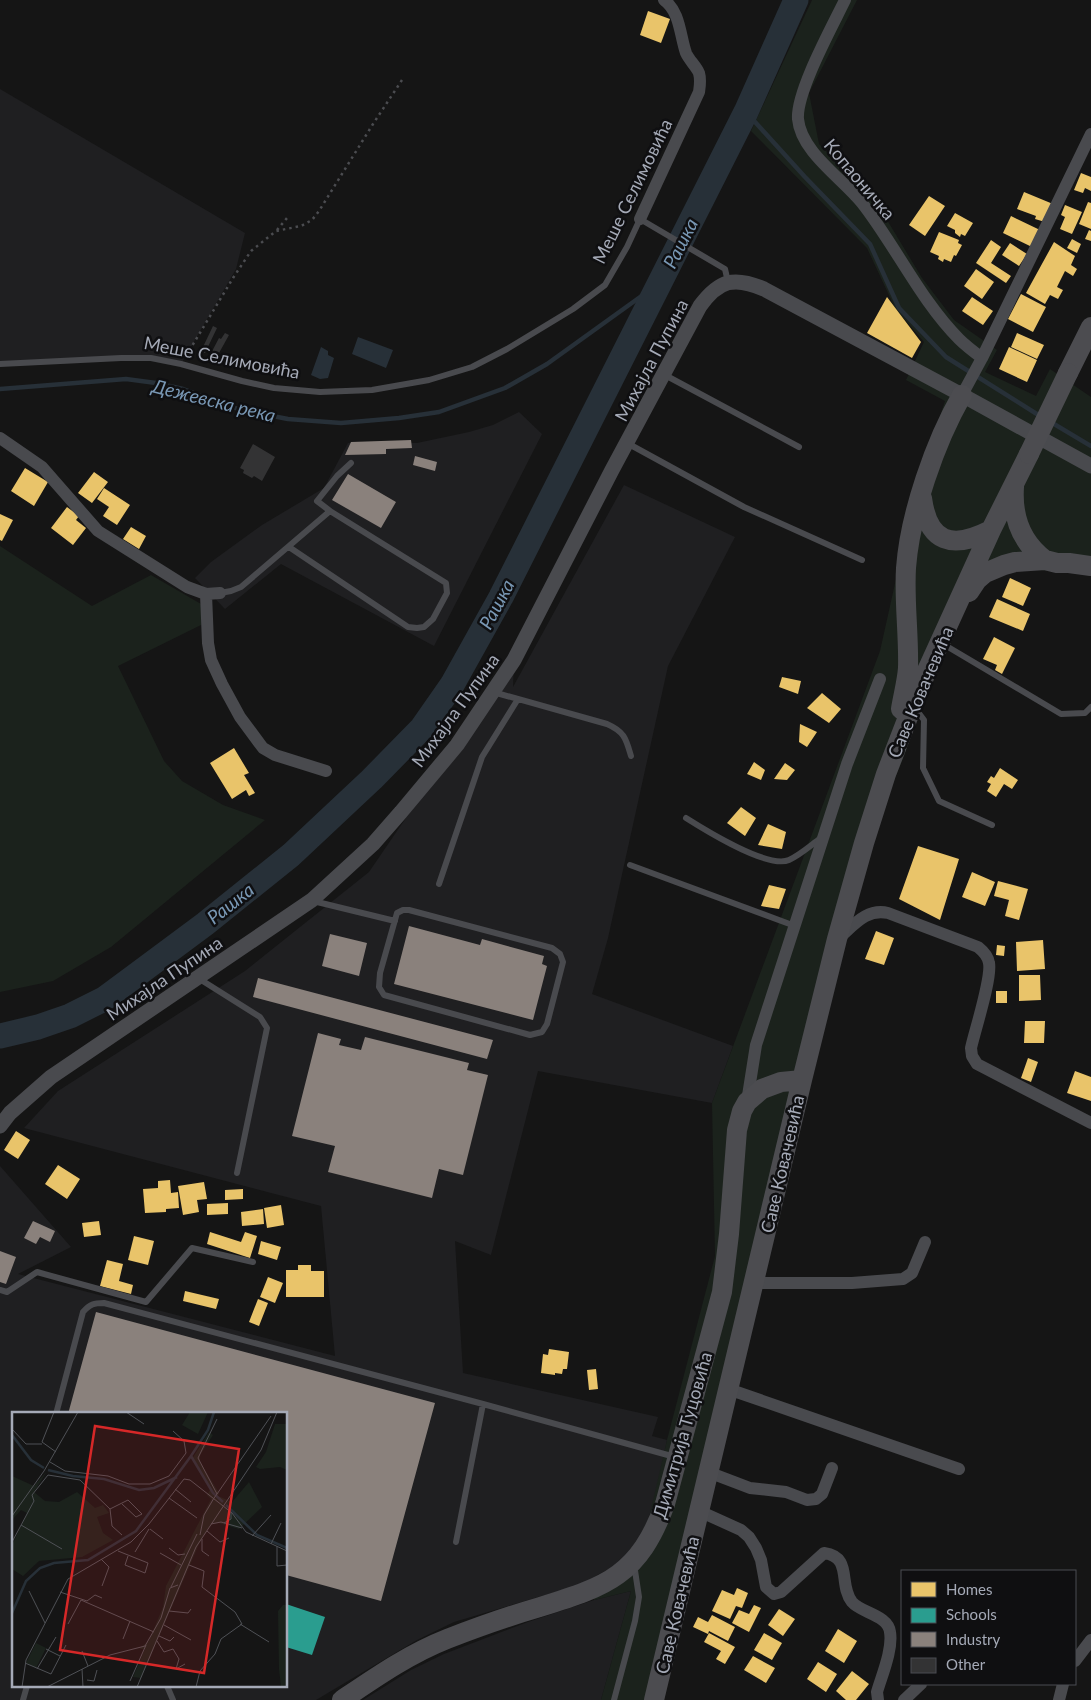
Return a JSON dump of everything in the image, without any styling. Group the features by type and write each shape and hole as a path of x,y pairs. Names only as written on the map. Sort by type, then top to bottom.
{"main road":[{"name":"Саве Ковачевића","path":"654,1700 802,1080 837,939 864,843 893,755 940,642 991,530 1091,327"},
{"path":"893,755 908,666 906,595 907,557 911,534 939,441 969,382"},
{"path":"1015,482 1013,499 1019,528 1032,549 1045,560"},
{"path":"922,493 926,518 939,535 953,541 966,541 991,530"},
{"path":"1069,563 1091,553"},
{"path":"951,618 977,580 985,573 1010,563 1045,560 1091,566"},
{"path":"747,1102 753,1095 771,1085 802,1080"},
{"name":"Димитрија Туцовића","path":"342,1700 417,1652 469,1631 597,1588 623,1572 647,1543 659,1521 678,1458 722,1292 729,1234 737,1130 742,1111 747,1102"}],"street":[{"name":"Меше Селимовића","path":"640,219 699,92 701,82 698,72 687,55 671,4 664,0"},
{"name":"Копаоничка","path":"845,0 804,90 798,113 801,132 814,153 860,201 940,316 959,339 982,358"},
{"path":"969,382 1091,134"},
{"path":"728,282 749,282 764,288 969,382 1091,466"},
{"name":"Михајла Пупина","path":"0,1126 10,1113 50,1077 312,900 373,844 401,812 458,745 514,660 626,443 700,306 716,288 728,282"},
{"path":"0,438 42,467 98,531 186,587 206,594 220,593"},
{"path":"206,594 208,643 211,660 240,717 264,748 275,755 326,771"},
{"name":"Димитрија Туцовића","path":"747,1102 756,1045 847,764 880,679"},
{"path":"837,939 871,913 884,912 978,947 987,956 989,964 988,978 971,1048 972,1056 977,1064 1091,1123"},
{"path":"753,1283 852,1283 903,1279 912,1273 925,1242"},
{"path":"728,1389 959,1469"},
{"path":"708,1472 750,1488 786,1492 808,1500 816,1499 822,1494 832,1468"},
{"name":"Саве Ковачевића","path":"699,1511 741,1530 749,1537 761,1560 766,1587 774,1594 781,1592 824,1553 833,1554 839,1558 848,1596 853,1603 882,1620 890,1629 891,1639 877,1692 878,1700"},
{"path":"1076,1661 1091,1640"},
{"path":"904,1700 920,1685"},
{"path":"1058,1700 1063,1685"}],"lane":[{"path":"640,219 726,269 728,282"},
{"name":"Меше Селимовића","path":"0,364 151,358 274,388 320,392 372,390 429,380 472,367 508,349 573,310 605,285 640,219"},
{"path":"664,374 799,447"},
{"path":"626,443 744,507 862,560"},
{"path":"289,547 408,627 424,627 433,619 448,593 446,583 317,501 337,476 352,463"},
{"path":"220,593 241,587 330,511"},
{"path":"940,642 1061,714 1085,713 1091,707"},
{"path":"493,692 617,728 626,737 631,756"},
{"path":"439,884 482,757 518,699"},
{"path":"913,704 924,720 923,768 939,801 992,825"},
{"path":"686,818 712,835 767,860 788,861 824,836"},
{"path":"630,866 795,926"},
{"path":"312,900 395,920"},
{"path":"402,910 409,910 552,948 560,954 563,962 547,1024 542,1032 530,1035 384,995 379,986 380,973 395,920 397,913 402,910"},
{"path":"197,978 260,1017 267,1028 237,1173"},
{"path":"0,1290 7,1292 37,1272 146,1302 192,1248 253,1262"},
{"path":"57,1412 83,1312 89,1305 104,1303 678,1458"},
{"path":"456,1542 483,1404"},
{"path":"614,1700 635,1621 639,1597 634,1560"},
{"path":"168,1688 173,1700"}],"path":[{"path":"276,231 301,226 316,216 404,78"},
{"path":"181,364 251,252 276,231 287,218"}],"shaded area":[{"path":"812,0 857,0 809,93 819,144 878,205 922,278 954,320 997,350 985,372 1036,396 1050,369 1091,397 1091,575 1025,569 1000,573 974,588 924,689 905,754 885,802 845,930 662,1700 601,1700 631,1591 594,1600 595,1579 620,1563 635,1546 649,1518 667,1440 715,1256 712,1103 880,651 916,489 945,401 906,380 924,342 895,308 867,248 751,131"},
{"path":"0,89 245,233 236,269 181,364 151,358 0,364"},
{"path":"358,337 393,350 386,368 352,354"},
{"path":"321,347 328,351 328,355 334,358 328,378 320,379 311,375"},
{"path":"519,412 542,434 434,646 281,564 225,609 195,578 211,562 262,525 324,488 348,443 417,443 493,425"},
{"path":"624,485 735,537 668,666 608,938 592,994 733,1046 712,1103 538,1071 491,1255 455,1241 463,1373 658,1417 652,1436 667,1440 647,1527 620,1563 579,1585 454,1622 417,1640 316,1700 0,1700 0,1166 71,1247 18,1274 335,1356 321,1206 24,1128 58,1091 245,971 369,872 514,660 513,687"},
{"path":"0,546 92,606 151,575 201,604 201,625 118,666 164,761 182,781 223,805 265,820 111,947 53,981 0,992"},
{"path":"631,1591 601,1700 363,1700 411,1670 444,1654 528,1622 594,1600"}],"building: Homes":[{"path":"648,11 670,19 661,43 640,35"},
{"path":"1081,173 1091,177 1091,191 1085,188 1083,193 1074,190"},
{"path":"1024,192 1053,204 1045,222 1035,219 1036,216 1017,209"},
{"path":"929,196 945,206 925,236 909,225"},
{"path":"1088,202 1091,203 1091,229 1079,224"},
{"path":"1065,205 1082,212 1072,234 1060,229 1065,217 1061,215"},
{"path":"955,213 973,223 965,236 961,234 960,237 955,233 955,230 947,226"},
{"path":"1011,216 1040,230 1032,247 1003,233"},
{"path":"1089,230 1091,231 1091,241 1085,239"},
{"path":"939,232 959,240 958,243 962,245 951,262 944,259 943,262 938,259 939,256 930,252"},
{"path":"1072,239 1081,244 1077,253 1067,248"},
{"path":"991,240 1001,247 991,263 1011,276 1006,283 976,263"},
{"path":"1054,242 1075,256 1071,265 1077,269 1073,276 1065,271 1057,287 1063,290 1058,299 1050,295 1045,304 1026,293"},
{"path":"1010,243 1027,254 1019,266 1002,255"},
{"path":"976,269 994,282 982,299 964,286"},
{"path":"1021,294 1046,307 1033,332 1008,319"},
{"path":"887,297 921,342 912,358 867,333"},
{"path":"972,297 993,311 983,325 962,311"},
{"path":"1017,333 1044,345 1037,359 1011,347"},
{"path":"1009,347 1037,360 1027,382 999,369"},
{"path":"25,468 48,482 34,506 11,491"},
{"path":"94,472 108,482 92,503 78,493"},
{"path":"104,488 130,505 117,525 103,516 109,507 97,499"},
{"path":"67,507 79,516 76,520 86,528 73,545 51,528"},
{"path":"0,514 13,520 2,541 0,540"},
{"path":"131,527 146,536 139,549 123,539"},
{"path":"1010,578 1031,588 1023,606 1002,597"},
{"path":"997,599 1030,614 1023,631 989,617"},
{"path":"994,637 1015,648 1002,674 995,670 997,665 983,659"},
{"path":"782,677 801,681 798,694 779,687"},
{"path":"822,693 841,709 829,723 807,708"},
{"path":"800,724 817,732 807,747 799,742"},
{"path":"234,748 249,773 244,775 255,793 249,796 246,790 232,799 210,763"},
{"path":"754,762 765,770 761,780 747,774"},
{"path":"785,763 795,770 787,780 774,779"},
{"path":"1000,768 1018,780 1012,789 1004,784 996,797 987,791 991,784 987,782 991,776 994,778"},
{"path":"741,807 756,818 745,836 727,823"},
{"path":"768,824 786,832 782,849 758,845"},
{"path":"918,846 959,859 940,920 899,899"},
{"path":"972,872 995,882 985,906 962,897"},
{"path":"998,881 1028,889 1019,920 1005,916 1009,900 994,896"},
{"path":"769,885 786,889 779,909 761,906"},
{"path":"876,931 894,938 884,965 865,959"},
{"path":"1043,940 1045,969 1017,971 1016,942"},
{"path":"997,945 1005,946 1004,956 996,955"},
{"path":"1019,975 1040,975 1041,1000 1019,1001"},
{"path":"996,991 1007,991 1007,1003 996,1003"},
{"path":"1025,1021 1045,1021 1044,1043 1024,1043"},
{"path":"1028,1058 1038,1062 1031,1082 1021,1078"},
{"path":"1075,1071 1091,1077 1091,1101 1067,1093"},
{"path":"16,1131 30,1140 18,1159 4,1150"},
{"path":"58,1165 80,1179 67,1199 45,1184"},
{"path":"170,1180 171,1193 178,1192 179,1208 166,1209 166,1212 145,1213 143,1189 158,1188 158,1181"},
{"path":"204,1182 207,1199 197,1200 199,1212 183,1215 178,1186"},
{"path":"243,1189 243,1199 225,1200 225,1190"},
{"path":"228,1203 228,1214 207,1215 207,1204"},
{"path":"281,1205 284,1225 267,1228 264,1208"},
{"path":"263,1209 264,1224 242,1226 241,1212"},
{"path":"99,1221 101,1235 84,1237 82,1223"},
{"path":"210,1232 241,1242 245,1232 257,1236 250,1258 207,1244"},
{"path":"134,1236 154,1241 148,1265 128,1260"},
{"path":"261,1241 281,1247 277,1260 258,1254"},
{"path":"107,1260 123,1264 119,1281 133,1285 131,1294 100,1286"},
{"path":"298,1265 311,1265 311,1271 324,1271 324,1297 286,1297 286,1270 298,1270"},
{"path":"268,1277 283,1283 275,1303 260,1297"},
{"path":"185,1291 219,1299 216,1309 183,1301"},
{"path":"258,1299 268,1303 259,1326 249,1322"},
{"path":"549,1349 569,1352 567,1369 563,1369 562,1374 541,1373 543,1354 548,1355"},
{"path":"596,1369 598,1389 589,1390 587,1370"},
{"path":"737,1588 748,1593 742,1608 736,1606 730,1619 712,1611 722,1590 734,1595"},
{"path":"754,1605 761,1608 749,1632 732,1623 739,1610 749,1614"},
{"path":"779,1609 795,1619 783,1636 768,1625"},
{"path":"712,1615 735,1627 728,1641 709,1631 708,1634 693,1627 698,1617 708,1622"},
{"path":"838,1629 857,1641 844,1663 825,1651"},
{"path":"709,1633 735,1647 725,1664 716,1659 721,1651 704,1642"},
{"path":"764,1633 782,1643 772,1660 754,1650"},
{"path":"753,1656 775,1668 766,1683 744,1670"},
{"path":"818,1662 837,1674 826,1692 807,1679"},
{"path":"852,1671 869,1684 856,1700 846,1700 836,1691"}],"building: Schools":[{"path":"288,1605 325,1617 312,1655 288,1648"}],"building: Industry":[{"path":"411,440 412,448 386,449 386,454 345,455 351,442"},
{"path":"415,456 437,462 435,471 413,465"},
{"path":"348,474 396,502 381,528 332,500"},
{"path":"409,926 480,945 482,939 544,956 542,964 547,966 533,1020 394,984"},
{"path":"330,934 367,943 359,976 322,966"},
{"path":"258,978 493,1040 487,1059 253,997"},
{"path":"318,1033 341,1039 339,1045 361,1050 365,1037 469,1063 467,1070 488,1075 463,1175 439,1169 432,1198 328,1172 335,1146 292,1136"},
{"path":"33,1221 55,1231 50,1242 40,1237 36,1244 24,1238"},
{"path":"0,1251 16,1257 6,1284 0,1282"},
{"path":"96,1312 435,1403 381,1601 288,1576 288,1412 69,1412"}],"building: Other":[{"path":"213,326 217,328 205,353 199,350 201,346 203,347"},
{"path":"225,333 229,335 214,362 208,359 219,338 221,339"},
{"path":"253,444 275,457 262,481 254,476 252,478 243,473 244,470 240,468"}],"waterway":[{"name":"Рашка","path":"0,1036 38,1027 70,1016 104,999 205,924 291,855 372,779 422,728 452,685 501,597 746,112 796,0"},
{"path":"746,112 805,177 870,244 899,308 946,357 1040,416"},
{"name":"Дежевска река","path":"0,389 126,379 183,389 241,410 288,419 341,423 399,418 439,412 505,388 547,364 661,282"},
{"path":"1049,421 1091,446"}]}
